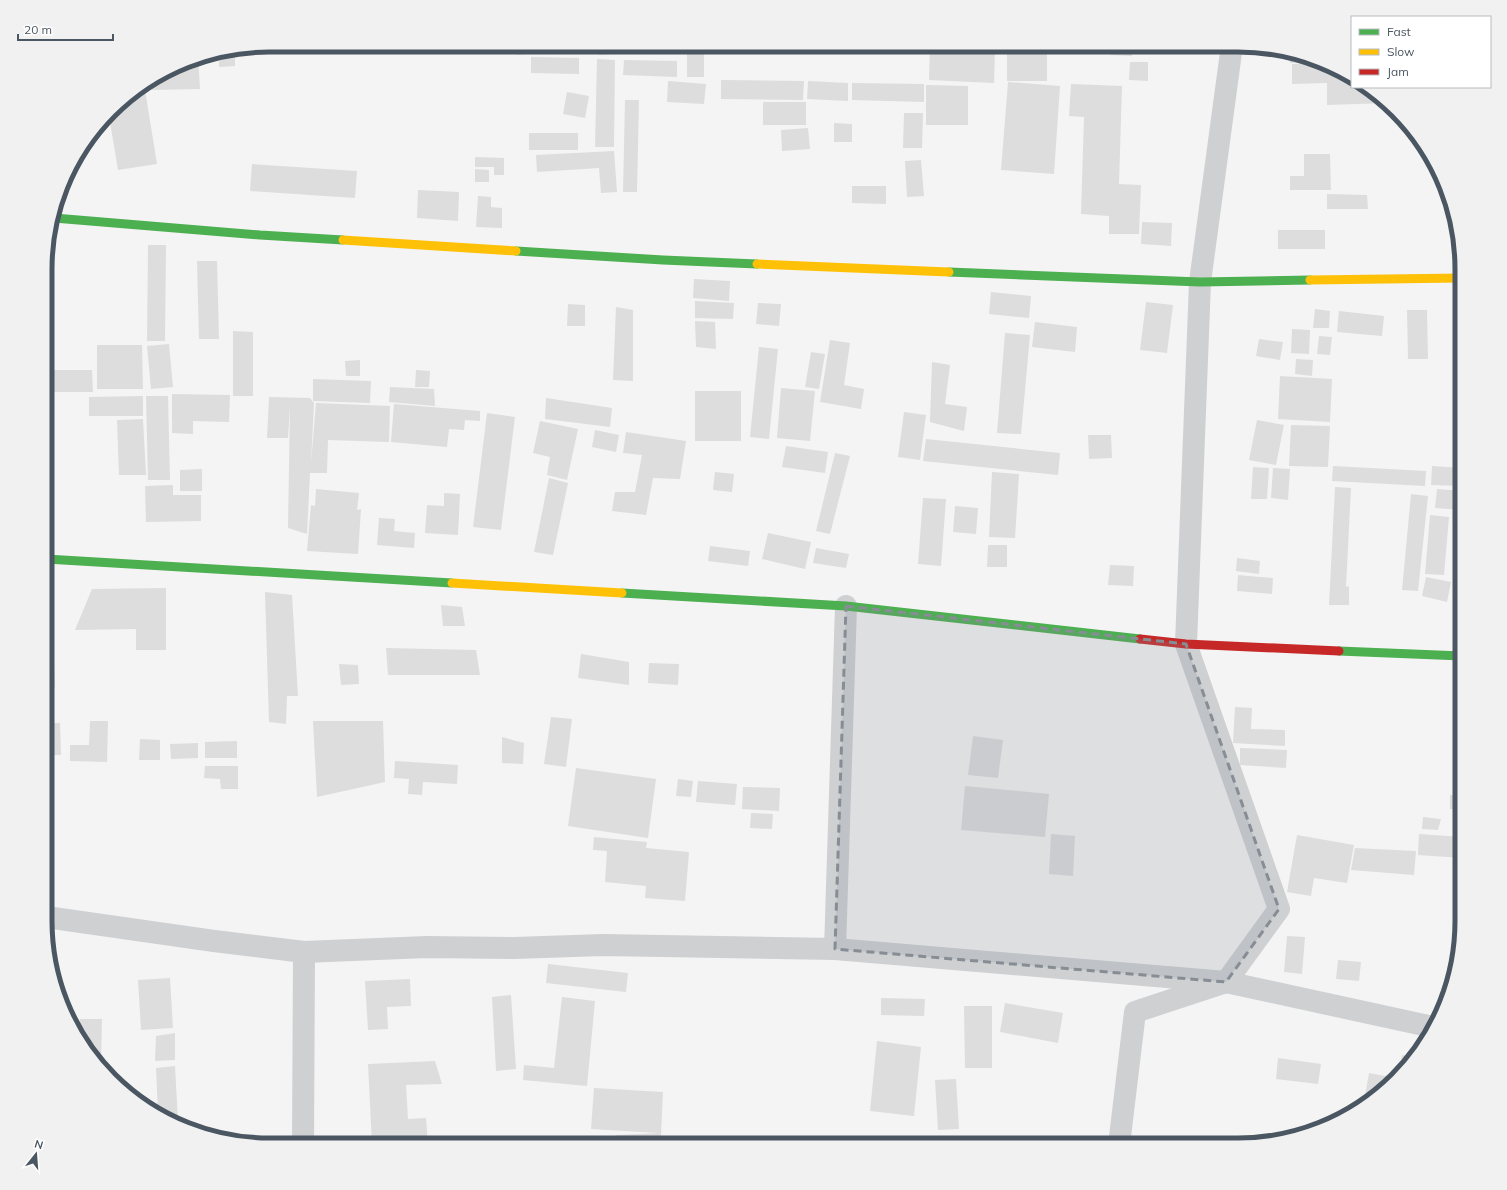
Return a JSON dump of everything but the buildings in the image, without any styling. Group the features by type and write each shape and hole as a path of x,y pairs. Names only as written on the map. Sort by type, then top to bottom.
{"street":[{"path":"1120,1138 1135,1012 1226,982 1278,909 1186,644 1200,282 1231,52"},
{"path":"58,218 260,235 663,260 1200,282 1455,278"},
{"path":"52,559 846,606 1186,644 1455,656"},
{"path":"835,949 846,606"},
{"path":"52,918 304,952 427,947 514,948 603,944 835,949 1226,982 1428,1026"},
{"path":"303,1138 304,952"}],"highlighted area":[{"path":"846,606 1186,644 1279,909 1226,982 835,949"}],"traffic: fast":[{"path":"58,218 260,235 343,240"},
{"path":"516,251 757,264"},
{"path":"949,272 1200,282 1310,280"},
{"path":"52,559 452,583"},
{"path":"622,593 846,606 1140,639"},
{"path":"1339,651 1455,656"}],"traffic: slow":[{"path":"343,240 516,251"},
{"path":"757,264 949,272"},
{"path":"1310,280 1455,278"},
{"path":"452,583 622,593"}],"traffic: jam":[{"path":"1140,639 1186,644 1339,651"}]}
